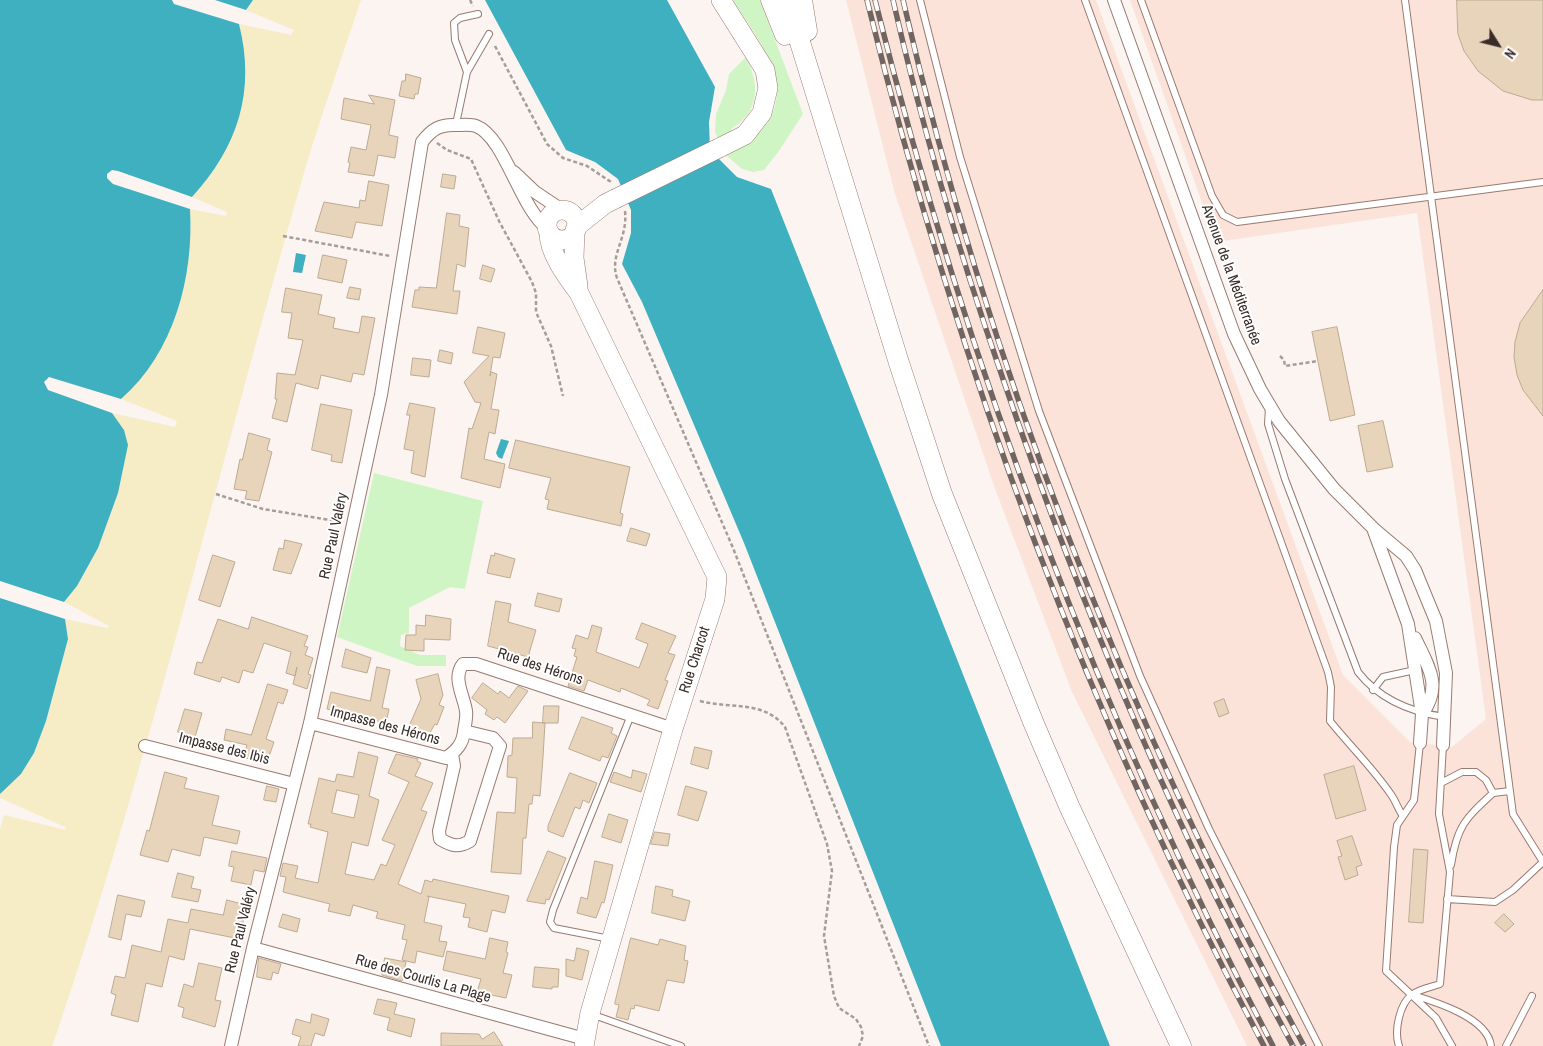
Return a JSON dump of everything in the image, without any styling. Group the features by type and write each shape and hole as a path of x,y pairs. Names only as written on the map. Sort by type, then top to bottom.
{"main road":[{"path":"771,0 826,132"},
{"path":"786,0 826,132 942,494 1066,800 1181,1046"},
{"path":"802,0 826,132"}],"street":[{"path":"548,231 550,216 564,210 614,197 719,148 744,135 762,113 768,88 764,70 721,0"},
{"name":"Avenue de la Méditerranée","path":"1114,0 1238,342 1270,406 1278,421 1334,489 1374,529 1406,556 1415,570 1436,621 1446,673 1440,691 1422,714"},
{"path":"430,131 443,124 477,126 492,140 530,207 548,231 561,239 569,237 614,197"},
{"name":"Rue Paul Valéry","path":"231,1046 253,948 310,723 381,395 422,142 430,131"},
{"path":"510,169 535,192 573,215 576,229"},
{"name":"Rue Charcot","path":"576,229 574,258 579,292"},
{"name":"Rue Charcot","path":"548,231 550,244 569,279 579,292 717,576 715,599 673,728 590,1013 585,1043"},
{"name":"Avenue de la Méditerranée","path":"1374,529 1408,624 1440,691 1444,717 1444,745"},
{"name":"Avenue de la Méditerranée","path":"1408,624 1422,714 1420,743"},
{"name":"Rue des Hérons","path":"464,731 466,712 458,677 459,670 463,664 476,664 673,728"},
{"name":"Impasse des Hérons","path":"310,723 446,758 452,754 457,751 464,731 480,733 493,738 500,746 470,841 462,846 452,846 440,839 439,831 454,766 452,754"},
{"name":"Impasse des Ibis","path":"145,746 294,784"},
{"name":"Rue des Courlis La Plage","path":"253,948 585,1043"}],"lane":[{"path":"920,0 960,157 1039,411 1140,676 1209,829 1319,1046"},
{"path":"1085,0 1328,672 1331,687 1330,721 1394,798 1395,806 1403,816"},
{"path":"1141,0 1212,196 1223,215 1237,222 1543,182"},
{"path":"1405,0 1513,814 1543,862 1513,890 1495,902 1447,899"},
{"path":"467,72 455,40 454,23 460,18 478,14"},
{"path":"456,124 467,72 488,34"},
{"path":"1270,406 1268,424 1284,479 1358,672 1373,690 1422,714 1444,717"},
{"path":"1373,690 1383,677 1415,670"},
{"path":"612,940 554,928 550,922 553,910 631,714"},
{"path":"1420,743 1414,800 1397,825 1386,971 1436,1018 1452,1046"},
{"path":"1444,745 1438,814 1450,872"},
{"path":"1441,783 1462,772 1476,772 1486,780 1494,794"},
{"path":"1399,1046 1397,1040 1400,1013 1412,995 1440,984 1447,899 1455,839 1467,818 1494,794 1510,791"},
{"path":"1412,995 1449,1006 1477,1024 1490,1039 1491,1046"},
{"path":"1506,1046 1532,996"},
{"path":"590,1013 681,1046"}],"path":[{"path":"470,0 478,14"},
{"path":"488,34 547,144 563,158 587,166 614,197 626,221 625,233 614,261 614,269 733,548 929,1046"},
{"path":"430,131 438,145 471,159 499,221 532,282 536,294 536,312 551,346 563,396"},
{"path":"283,236 402,258"},
{"path":"1280,356 1284,360 1285,366 1318,361"},
{"path":"216,494 263,509 353,524"},
{"path":"684,697 710,704 762,710 776,716 785,728 827,844 832,871 824,936 834,996 839,1008 856,1019 861,1027 862,1036 859,1046"}],"shaded area":[{"path":"846,0 1096,0 1343,675 1410,742 1452,747 1486,719 1417,213 1216,242 1130,0 1543,0 1543,1046 1247,1046 1072,692 994,486 895,194"}],"green space":[{"path":"733,0 760,0 803,114 764,170 753,172 742,169 726,155 715,132 716,114 726,90 729,74 746,57 754,77 755,97 748,114 731,129 740,147 761,130 773,113 777,94 774,75 767,56"},
{"path":"374,473 483,501 465,589 450,587 409,608 409,633 401,635 400,646 420,655 446,655 446,666 417,666 337,637"}],"sand":[{"path":"253,0 361,0 306,166 154,718 91,928 57,1032 52,1046 0,1046 0,829 4,815 66,830 65,827 0,798 0,794 21,774 34,753 46,721 68,639 65,619 107,628 109,626 64,602 77,586 98,548 124,430 112,413 175,427 177,421 121,399 155,359 167,337 177,312 184,287 188,261 190,209 226,216 227,212 192,197 208,178 221,158 232,138 239,117 244,95 245,72 244,49 239,24 291,35 294,30 246,10"}],"water":[{"path":"0,0 172,0 174,4 239,24 244,49 244,95 232,138 208,178 192,197 118,171 112,170 107,174 107,178 113,184 190,209 188,261 184,287 167,337 155,359 121,399 49,377 44,382 48,390 112,413 124,430 128,445 118,493 98,548 77,586 64,602 0,581"},
{"path":"215,0 253,0 246,10"},
{"path":"485,0 667,0 715,87 709,122 710,150 737,177 771,189 1110,1046 941,1046 744,543 642,302 622,264 631,233 631,210 618,179 595,162 566,150"},
{"path":"296,253 306,255 302,273 293,272"},
{"path":"501,439 509,441 502,459 496,453"},
{"path":"0,598 65,619 68,639 46,721 34,753 21,774 0,794"}],"building":[{"path":"1457,0 1543,0 1543,100 1532,100 1503,91 1478,71 1464,51 1458,34"},
{"path":"406,74 421,78 418,94 415,94 414,99 399,96 402,81 405,81"},
{"path":"369,95 395,100 389,135 398,137 395,158 378,155 374,176 348,172 351,147 366,150 371,125 341,119 344,98 374,104"},
{"path":"443,174 456,176 454,189 441,187"},
{"path":"369,181 389,185 382,226 356,222 352,238 315,231 324,202 359,208 360,200 365,201"},
{"path":"447,213 460,215 459,226 469,228 465,267 457,264 453,291 460,291 457,314 412,307 415,290 419,290 419,287 436,288"},
{"path":"323,255 347,260 342,283 318,278"},
{"path":"483,265 495,269 491,282 480,279"},
{"path":"350,287 361,289 359,300 347,298"},
{"path":"286,288 322,295 318,314 335,318 333,328 359,333 362,316 375,318 364,375 353,373 351,382 321,375 318,389 296,383 287,422 272,418 277,399 275,399 277,373 295,375 303,340 288,338 292,313 282,312"},
{"path":"1543,290 1543,416 1523,390 1517,375 1514,357 1515,342 1520,323"},
{"path":"478,327 505,333 500,358 493,357 490,376 491,372 497,374 491,409 499,410 495,434 489,432 484,459 505,464 500,488 461,478 469,428 472,429 481,403 475,402 464,382 489,356 473,353"},
{"path":"1337,327 1355,415 1330,421 1312,332"},
{"path":"440,350 453,353 451,364 438,361"},
{"path":"413,358 431,360 429,377 411,375"},
{"path":"410,403 435,408 425,477 411,473 414,451 404,449 410,415 407,415"},
{"path":"321,404 352,410 342,463 331,461 332,455 312,450"},
{"path":"1383,421 1393,467 1367,472 1358,426"},
{"path":"249,433 270,439 267,450 272,452 259,501 245,499 247,491 234,489 240,459 242,460"},
{"path":"516,440 630,467 620,513 623,514 621,526 547,509 549,500 545,499 551,478 509,468"},
{"path":"631,528 650,534 646,546 627,541"},
{"path":"285,540 302,544 291,574 273,570 279,548 283,549"},
{"path":"495,553 515,559 510,578 487,573 491,555 494,556"},
{"path":"213,555 235,562 220,607 199,600"},
{"path":"538,593 562,599 559,612 535,606"},
{"path":"496,601 511,604 508,622 536,630 528,657 488,646"},
{"path":"426,615 451,619 450,640 424,639 424,651 405,650 406,635 416,635 416,625 425,626"},
{"path":"252,617 308,636 304,646 308,647 305,655 313,658 308,674 311,675 307,689 293,684 295,676 286,673 291,652 264,643 253,673 243,670 239,683 222,677 220,682 194,674 197,662 202,663 218,619 248,629"},
{"path":"642,623 676,636 668,653 675,655 665,680 668,681 658,709 647,705 650,700 621,688 620,692 588,680 584,691 568,686 577,657 574,656 576,649 572,648 576,635 588,639 592,625 602,628 596,652 639,668 648,644 636,639"},
{"path":"346,649 371,658 367,673 342,667"},
{"path":"377,667 390,670 382,708 389,709 386,723 327,709 331,692 370,701"},
{"path":"438,674 443,695 439,705 444,707 437,725 435,724 425,741 406,733 421,699 416,680"},
{"path":"483,683 498,694 500,691 509,698 518,686 528,691 505,723 497,717 494,720 485,714 487,710 472,698"},
{"path":"268,684 288,690 283,704 278,702 266,739 274,742 266,765 243,757 247,745 224,740 226,729 251,735"},
{"path":"1224,699 1229,713 1219,717 1214,703"},
{"path":"544,706 559,706 558,723 543,723"},
{"path":"185,709 202,713 195,737 178,732"},
{"path":"582,717 613,728 611,733 617,736 608,758 602,756 600,761 569,749"},
{"path":"533,722 545,723 540,796 533,795 532,804 529,804 526,838 523,838 521,874 491,872 497,812 515,813 517,778 507,777 508,756 512,755 513,738 532,738"},
{"path":"695,747 712,751 708,769 691,764"},
{"path":"359,752 378,757 369,796 379,800 368,846 352,842 345,874 374,880 381,864 386,866 395,845 382,840 409,782 388,773 396,754 418,759 417,761 421,763 415,776 433,783 421,810 427,812 398,884 421,894 425,880 432,882 433,879 509,896 505,913 492,910 487,932 468,927 470,918 463,917 466,904 427,896 429,897 424,922 442,926 439,941 447,942 443,957 417,951 415,963 402,960 407,940 402,939 405,925 376,918 378,912 353,905 350,916 328,911 330,904 283,892 286,877 280,876 283,863 298,866 295,878 318,883 328,832 310,827 311,824 308,824 319,778 335,782 337,774 353,777","holes":["337,790 359,795 354,818 332,813"]},
{"path":"1354,766 1366,810 1336,819 1324,775"},
{"path":"633,770 647,774 641,792 610,782 614,772 631,778"},
{"path":"165,772 187,778 184,788 219,796 212,825 240,831 237,844 204,837 200,856 172,849 168,862 140,855 147,830 149,831"},
{"path":"570,773 597,783 589,803 583,800 580,809 575,807 563,837 548,831 548,826"},
{"path":"267,786 279,789 276,802 264,800"},
{"path":"686,786 707,792 698,821 678,815"},
{"path":"609,814 628,820 621,843 602,837"},
{"path":"655,832 670,834 668,846 651,844"},
{"path":"1352,836 1362,865 1356,867 1358,875 1345,880 1338,857 1342,856 1337,841"},
{"path":"1414,849 1428,850 1423,923 1409,922"},
{"path":"232,851 267,858 264,872 254,870 251,885 231,881 234,867 229,866"},
{"path":"548,851 566,858 549,900 546,899 545,904 527,901"},
{"path":"595,861 613,865 604,903 602,902 596,918 577,913 581,897 587,899"},
{"path":"178,873 194,877 191,888 201,890 198,902 172,897"},
{"path":"656,886 673,890 672,896 690,901 685,921 652,913"},
{"path":"118,895 145,901 141,917 126,914 121,940 109,937"},
{"path":"227,900 246,905 240,939 190,929 184,960 169,956 162,987 146,983 138,1022 111,1015 116,995 111,993 115,976 125,978 132,945 161,952 168,919 188,923 191,909 223,915"},
{"path":"283,914 300,919 297,932 279,927"},
{"path":"1504,914 1514,924 1505,932 1495,923"},
{"path":"490,938 508,942 506,952 508,953 503,973 512,975 506,998 477,992 481,979 443,970 447,951 485,959"},
{"path":"631,938 658,945 660,939 686,946 684,960 688,961 684,983 667,980 659,1011 635,1005 634,1009 631,1008 628,1020 616,1017 619,1005 615,1004"},
{"path":"577,948 589,951 582,980 566,976 566,959 574,961"},
{"path":"259,958 281,964 278,974 273,972 271,980 257,977"},
{"path":"385,958 406,962 402,981 382,975"},
{"path":"199,963 222,968 215,1000 221,1001 215,1027 182,1017 184,1008 178,1006 184,984 193,987"},
{"path":"535,967 559,969 558,987 552,987 552,989 533,987"},
{"path":"378,999 397,1003 394,1014 415,1019 411,1037 387,1030 390,1018 374,1014"},
{"path":"312,1014 329,1019 324,1036 315,1033 311,1046 298,1046 301,1037 292,1034 296,1019 310,1023"},
{"path":"494,1032 503,1046 441,1046 441,1033 479,1034 482,1039"}],"railway":[{"path":"867,0 902,136 942,270 985,403 1032,535 1084,666 1140,794 1200,921 1264,1046"},
{"path":"875,0 911,136 951,270 995,403 1042,535 1094,665 1150,794 1209,921 1273,1046"},
{"path":"893,0 916,96 957,238 1003,379 1065,550 1098,635 1171,802 1250,966 1293,1046"},
{"path":"903,0 937,136 976,271 1020,404 1068,536 1121,667 1178,795 1239,922 1304,1046"}]}
